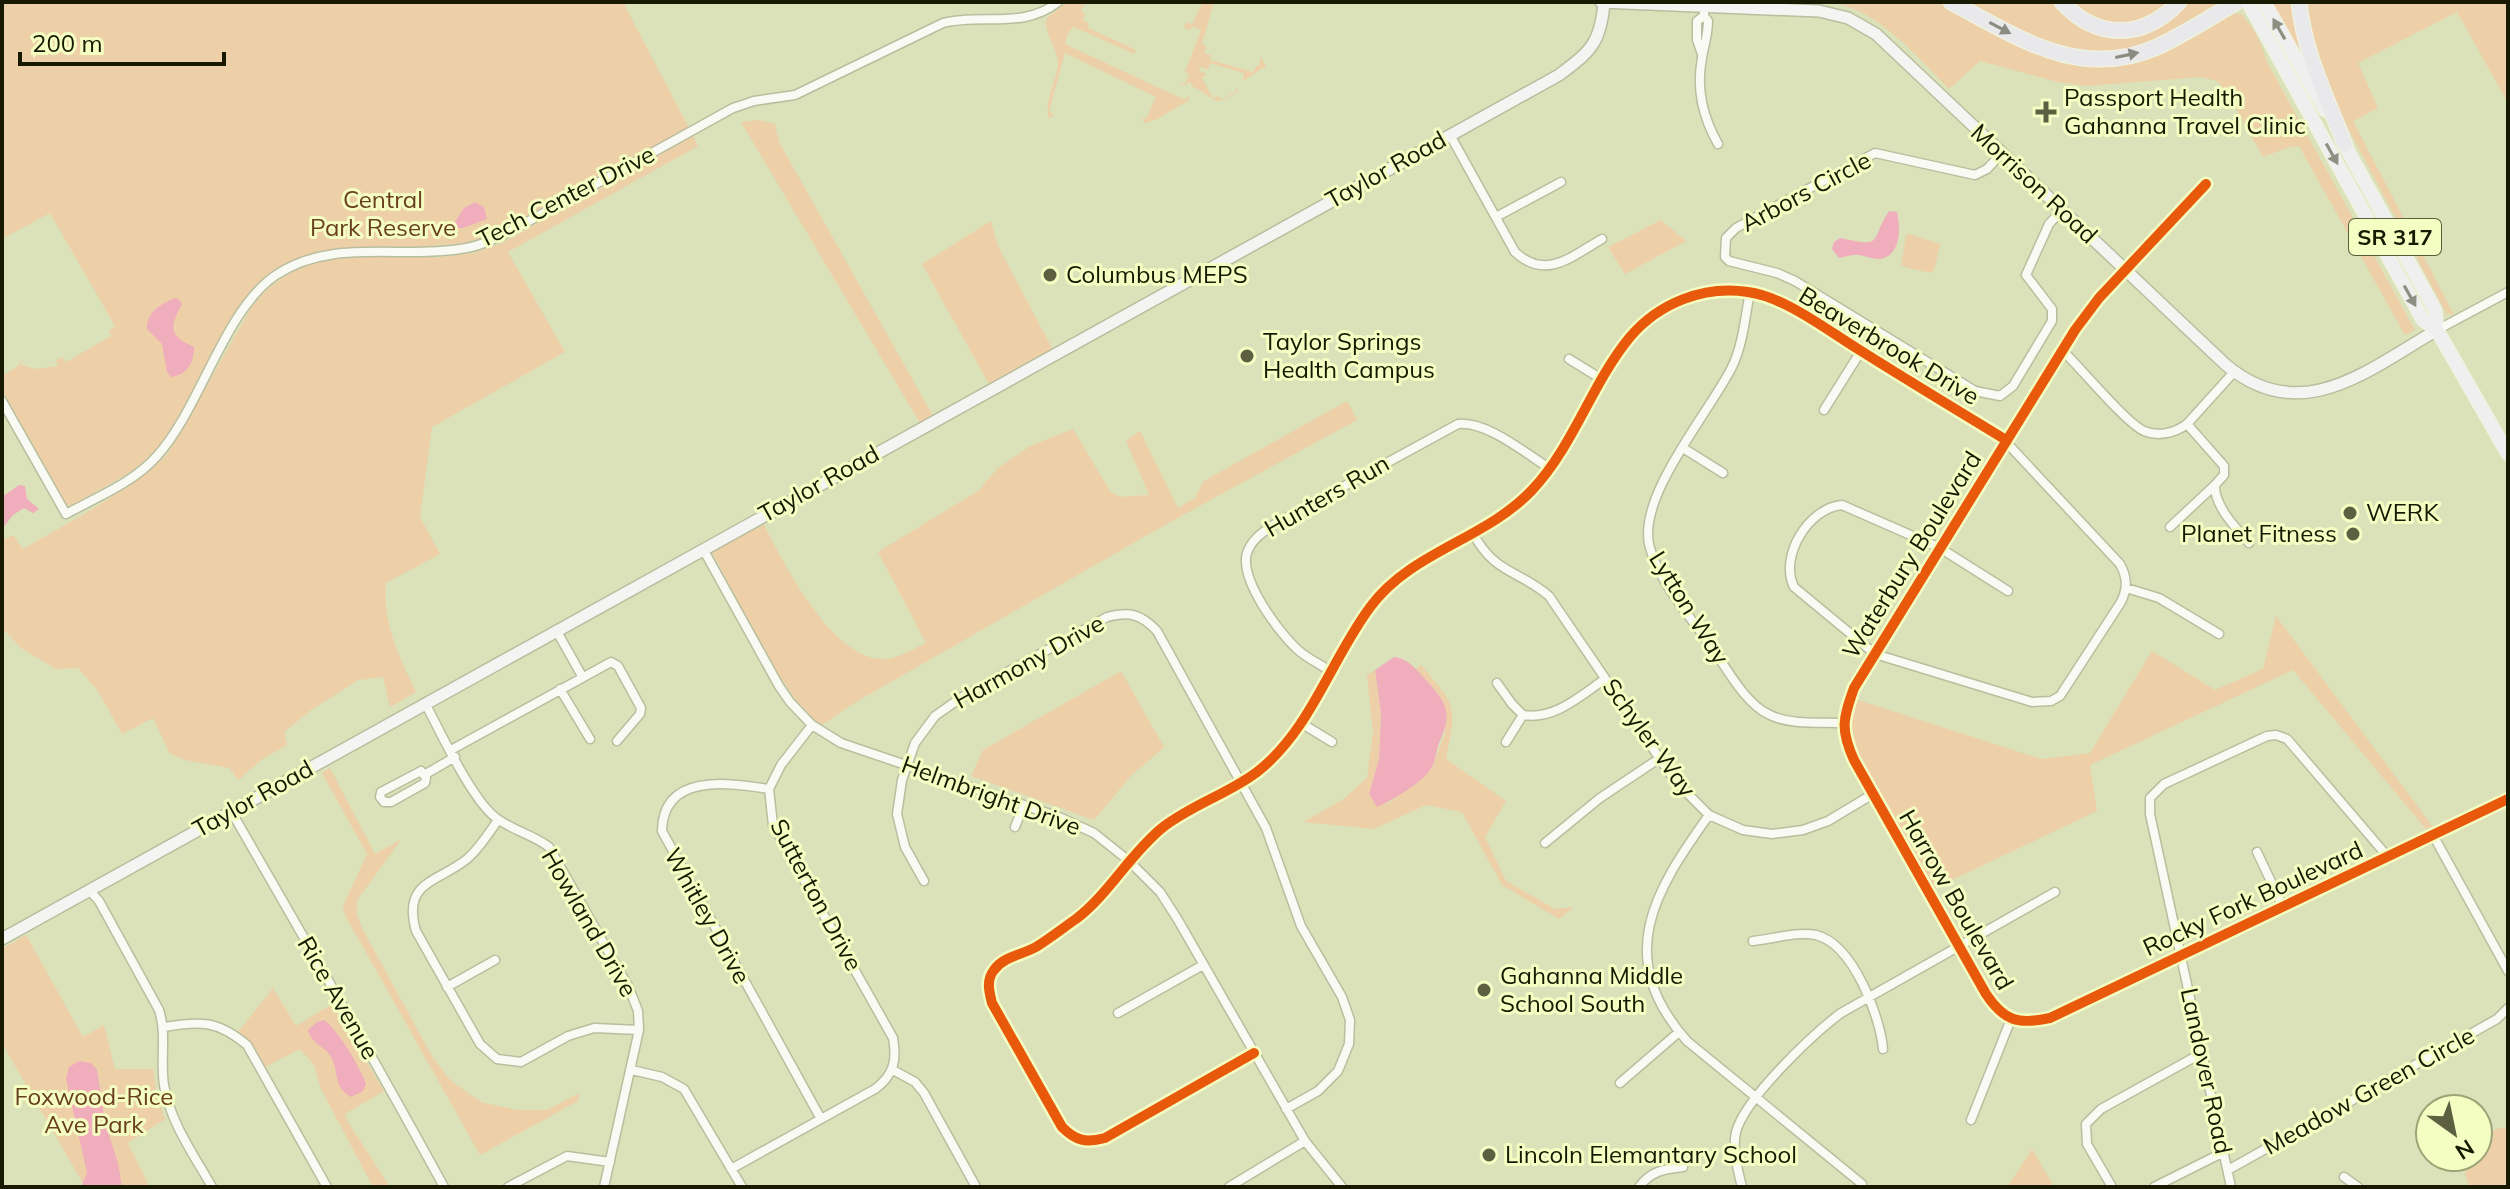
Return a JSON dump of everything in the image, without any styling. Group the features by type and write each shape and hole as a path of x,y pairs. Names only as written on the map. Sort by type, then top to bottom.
{"highway":[{"path":"1951,2 2033,46 2079,59 2110,59 2158,46 2237,2"},
{"path":"2062,2 2076,17 2099,29 2137,30 2163,18 2179,2"},
{"path":"2299,2 2302,31 2345,145"}],"main road":[{"name":"Morrison Road","path":"1602,2 1704,11 1819,11 1848,18 1876,34 2234,372 2258,387 2311,394 2341,384 2437,330"},
{"name":"Taylor Road","path":"2,939 1559,75 1589,53 1603,24 1602,2"},
{"name":"SR 317","path":"2248,2 2423,320 2437,330"},
{"name":"SR 317","path":"2264,2 2435,310 2437,330 2508,454"}],"street":[{"name":"Tech Center Drive","path":"2,401 66,514 137,475 159,454 251,298 269,280 290,266 331,253 434,252 480,245 743,104 795,95 943,23 959,19 1009,21 1026,18 1058,2"},
{"path":"1704,11 1708,21 1708,44 1702,54 1699,85 1704,118 1718,144"},
{"path":"1450,135 1515,252 1526,263 1542,267 1557,264 1602,239"},
{"name":"Arbors Circle","path":"2002,153 1987,169 1975,175 1875,153 1730,232 1725,257 1729,261 1777,273 1795,281 1975,391 2004,395 2013,386 2052,321 2052,309 2026,275 2049,224 2062,210"},
{"path":"1496,217 1561,182"},
{"name":"Waterbury Boulevard","path":"1842,723 1854,688 2062,350 2099,298 2206,184"},
{"name":"Beaverbrook Drive","path":"1254,1053 1105,1138 1089,1142 1074,1138 1062,1127 992,1003 988,989 990,976 997,965 1007,958 1034,948 1080,915 1163,827 1241,782 1271,760 1301,723 1372,604 1391,584 1420,562 1512,508 1532,490 1549,468 1631,336 1666,306 1698,293 1731,290 1763,295 1804,315 2006,441 2120,564 2125,573 2126,588"},
{"name":"Lytton Way","path":"1750,292 1733,366 1656,492 1647,524 1649,545 1656,565 1744,694 1769,715 1800,722 1842,723"},
{"path":"2437,330 2508,292"},
{"path":"2062,350 2130,420 2146,431 2166,434 2187,424 2234,372"},
{"path":"1824,410 1861,351"},
{"path":"1569,359 1603,380"},
{"name":"Hunters Run","path":"1330,671 1301,653 1279,631 1247,573 1246,557 1255,538 1273,525 1458,424 1468,423 1485,428 1549,468"},
{"path":"2170,527 2224,475 2224,466 2187,424"},
{"path":"1683,448 1723,473"},
{"path":"2215,485 2216,495 2231,521 2249,543"},
{"path":"2008,591 1940,548 1842,505 1819,512 1810,522 1788,565 1789,577 1802,595 1875,654 2032,702 2051,701 2066,688 2121,602 2126,588 2159,598 2219,634"},
{"name":"Schyler Way","path":"1473,533 1491,561 1549,596 1660,758 1685,792 1709,815 1743,830 1772,834 1803,830 1828,821 1873,794"},
{"name":"Helmbright Drive","path":"703,549 779,686 812,725 841,743 1059,817 1094,833 1129,861 1160,892 1305,1141 1342,1187"},
{"name":"Harmony Drive","path":"924,881 905,847 897,814 915,743 935,716 962,697 1107,617 1121,613 1136,614 1157,631 1241,782"},
{"path":"556,630 582,676"},
{"path":"424,775 453,753 606,663 615,663 641,708 640,714 617,741"},
{"path":"1497,683 1523,715 1540,718 1555,712 1605,679"},
{"path":"560,689 590,739"},
{"name":"Howland Drive","path":"425,703 488,811 498,820 549,847 629,988 638,1011 639,1030 632,1070 604,1187"},
{"path":"1506,742 1523,715"},
{"path":"1301,723 1332,742"},
{"path":"1842,723 1845,742 1873,794"},
{"name":"Sutterton Drive","path":"812,725 781,765 769,789 773,825 893,1038 893,1070"},
{"name":"Landover Road","path":"2231,1187 2148,806 2156,790 2164,784 2259,739 2276,735 2287,739 2388,857"},
{"path":"1545,843 1586,809 1660,758"},
{"path":"421,771 424,775 425,783 391,802 384,802 380,797 381,792 417,772 421,771"},
{"path":"1241,782 1266,828 1301,926 1342,997 1350,1020 1349,1044 1338,1071 1318,1091 1286,1109"},
{"name":"Whitley Drive","path":"769,789 723,783 681,792 669,803 662,818 662,831 821,1119"},
{"name":"Harrow Boulevard","path":"1873,794 1996,1009 2011,1019"},
{"name":"Rocky Fork Boulevard","path":"2011,1019 2031,1022 2050,1018 2508,799"},
{"path":"1015,827 1024,805"},
{"name":"Rice Avenue","path":"231,811 405,1112 444,1187"},
{"path":"1709,815 1661,887 1652,911 1648,933 1650,976 1665,1013 1679,1032 1862,1184"},
{"path":"498,820 466,859 424,885 416,896 411,913 416,931 480,1044 497,1059 521,1062 568,1036 594,1028 639,1030"},
{"path":"2433,835 2508,971"},
{"path":"2257,852 2283,907"},
{"path":"89,890 99,901 152,994 164,1027 162,1071 172,1116 212,1187"},
{"path":"1742,1187 1737,1164 1736,1133 1757,1099 1811,1037 1841,1013 2055,892"},
{"path":"1753,941 1814,935 1838,946 1868,997 1881,1028 1883,1049"},
{"path":"447,987 495,960"},
{"path":"1118,1013 1203,965"},
{"name":"Meadow Green Circle","path":"2228,1170 2497,1019 2508,1008"},
{"path":"1971,1120 2011,1019"},
{"path":"164,1027 206,1022 232,1033 247,1045 327,1187"},
{"path":"1620,1083 1679,1032"},
{"path":"2112,1187 2087,1144 2084,1134 2086,1124 2101,1109 2202,1053"},
{"path":"632,1070 662,1077 684,1089 742,1187"},
{"path":"731,1169 875,1089 886,1081 893,1070 915,1082 924,1093 976,1187"},
{"path":"1229,1187 1305,1141"},
{"path":"2154,1187 2224,1152"},
{"path":"508,1187 567,1156 610,1162"},
{"path":"1639,1187 1655,1171 1683,1167"},
{"path":"2344,1177 2358,1187"}],"green space":[{"name":"Central Park Reserve","path":"2,2 623,2 689,128 506,229 462,244 436,245 433,258 474,253 502,243 693,136 698,146 508,252 565,352 432,427 420,517 440,554 386,583 385,598 398,653 416,692 390,707 383,677 358,680 284,732 287,745 261,760 239,780 229,768 170,754 153,718 122,734 98,691 78,668 56,669 21,648 2,630 2,541 13,535 23,549 116,494 167,455 251,308 284,277 326,260 326,251 287,264 265,279 246,299 165,439 147,459 131,472 72,505 64,504 2,390 2,376 18,366 22,359 21,365 36,369 58,366 56,360 62,357 66,362 111,336 109,331 115,326 50,213 2,239"},
{"path":"1067,2 1085,2 1081,11 1085,14 1083,20 1089,24 1088,28 1136,50 1134,54 1074,27 1069,31 1065,44 1185,100 1189,95 1188,101 1144,123 1142,118 1146,119 1156,97 1065,53 1049,111 1054,116 1048,116 1048,103 1058,64 1046,19"},
{"path":"1203,2 1214,2 1202,44 1206,46 1204,54 1211,55 1210,60 1253,72 1259,66 1261,57 1266,66 1243,81 1244,73 1210,63 1208,69 1200,67 1199,71 1207,74 1202,78 1213,98 1218,96 1221,100 1236,92 1235,86 1238,92 1224,100 1217,101 1189,81 1185,86 1179,83 1185,84 1189,74 1185,72 1201,30 1192,26 1190,30 1184,28 1186,22 1192,24"},
{"path":"1831,2 1938,2 2047,58 2073,65 2100,67 2129,64 2154,56 2231,14 2241,14 2257,36 2267,62 2415,330 2405,335 2299,146 2263,157 2229,96 2217,81 2201,77 2086,86 2058,82 1980,61 1949,89 1896,36 1865,15"},
{"path":"1956,2 2058,2 2072,19 2147,32 2165,24 2187,2 2220,2 2151,40 2126,49 2082,52 2038,41"},
{"path":"2067,2 2176,2 2150,22 2102,26"},
{"path":"2271,2 2297,2 2309,66 2306,67"},
{"path":"2305,2 2508,2 2508,103 2457,12 2358,63 2378,108 2353,121 2454,315 2446,313 2330,94 2312,49"},
{"path":"758,120 775,124 779,142 933,416 920,423 741,122"},
{"path":"1661,220 1686,241 1625,274 1608,247"},
{"path":"991,221 998,246 1053,350 989,384 922,264"},
{"path":"1906,235 1940,244 1934,270 1930,273 1901,266"},
{"path":"1347,401 1357,420 1163,526 856,702 822,725 808,713 777,672 712,552 763,523 798,586 832,631 851,648 871,658 892,658 926,643 878,552 978,491 998,468 1030,446 1073,429 1110,491 1119,497 1149,495 1126,441 1140,431 1178,508 1195,498 1204,481"},
{"path":"2276,616 2433,827 2426,829 2293,670 2090,765 2097,811 1933,889 1856,750 1848,722 1855,699 2041,759 2090,753 2152,651 2215,690 2263,669"},
{"path":"1421,665 1442,690 1451,707 1452,727 1446,759 1506,801 1485,837 1506,881 1555,909 1574,907 1559,919 1502,885 1462,812 1426,805 1374,829 1303,822 1342,800 1367,778 1373,732 1367,676 1375,670 1381,714 1379,759 1369,794 1377,806 1390,802 1432,768 1445,733 1438,693 1416,669"},
{"path":"1121,671 1164,747 1130,777 1094,820 971,776 983,750"},
{"path":"330,768 375,854 402,839 357,900 357,915 433,1058 451,1081 481,1102 517,1110 547,1110 579,1093 578,1101 480,1155 345,915 343,906 367,854 322,773"},
{"name":"Foxwood-Rice Ave Park","path":"26,935 83,1037 104,1025 115,1069 153,1069 165,1119 128,1143 150,1187 85,1187 2,1043 2,949"},
{"path":"273,988 296,1026 332,1004 384,1091 345,1114 390,1187 373,1187 321,1089 314,1065 300,1049 265,1067 252,1045 238,1032"},
{"path":"2508,1128 2508,1187 2469,1187 2465,1173 2494,1173 2494,1131"},
{"path":"2032,1149 2054,1187 2000,1187 2010,1183"}],"shaded area":[{"path":"475,202 484,207 487,219 463,228 451,228 464,208"},
{"path":"1889,211 1897,212 1899,230 1897,244 1890,255 1881,259 1856,255 1839,258 1832,249 1834,242 1840,238 1864,242 1874,240"},
{"path":"175,298 182,304 175,318 174,330 179,339 194,347 189,367 182,374 171,377 167,372 162,344 147,329 155,309"},
{"path":"19,485 25,486 27,499 39,509 33,513 24,508 13,515 2,529 2,497"},
{"path":"1394,657 1409,663 1428,682 1444,704 1447,717 1428,773 1408,790 1377,807 1369,794 1379,759 1381,714 1375,670"},
{"path":"324,1020 348,1050 366,1084 363,1091 351,1097 341,1089 330,1055 308,1030"},
{"path":"79,1061 91,1063 97,1070 105,1122 122,1187 81,1187 87,1173 66,1079 69,1067"}],"cycle path":[{"path":"2206,184 2099,298 2075,330 1854,688 1845,724 1854,760 1986,994 1999,1010 2020,1021 2050,1018 2508,799"},
{"path":"1254,1053 1105,1138 1082,1140 1062,1127 992,1003 990,978 1003,962 1036,947 1088,909 1162,828 1246,780 1276,755 1306,715 1371,606 1407,572 1494,521 1533,489 1560,453 1617,355 1630,337 1654,315 1683,299 1715,291 1762,295 1805,315 2006,440"}],"place":[{"name":"Passport Health Gahanna Travel Clinic","path":"2046,112"},
{"name":"Columbus MEPS","path":"1050,275"},
{"name":"Taylor Springs Health Campus","path":"1247,356"},
{"name":"WERK","path":"2350,513"},
{"name":"Planet Fitness","path":"2353,534"},
{"name":"Gahanna Middle School South","path":"1484,990"},
{"name":"Lincoln Elemantary School","path":"1489,1155"}]}
